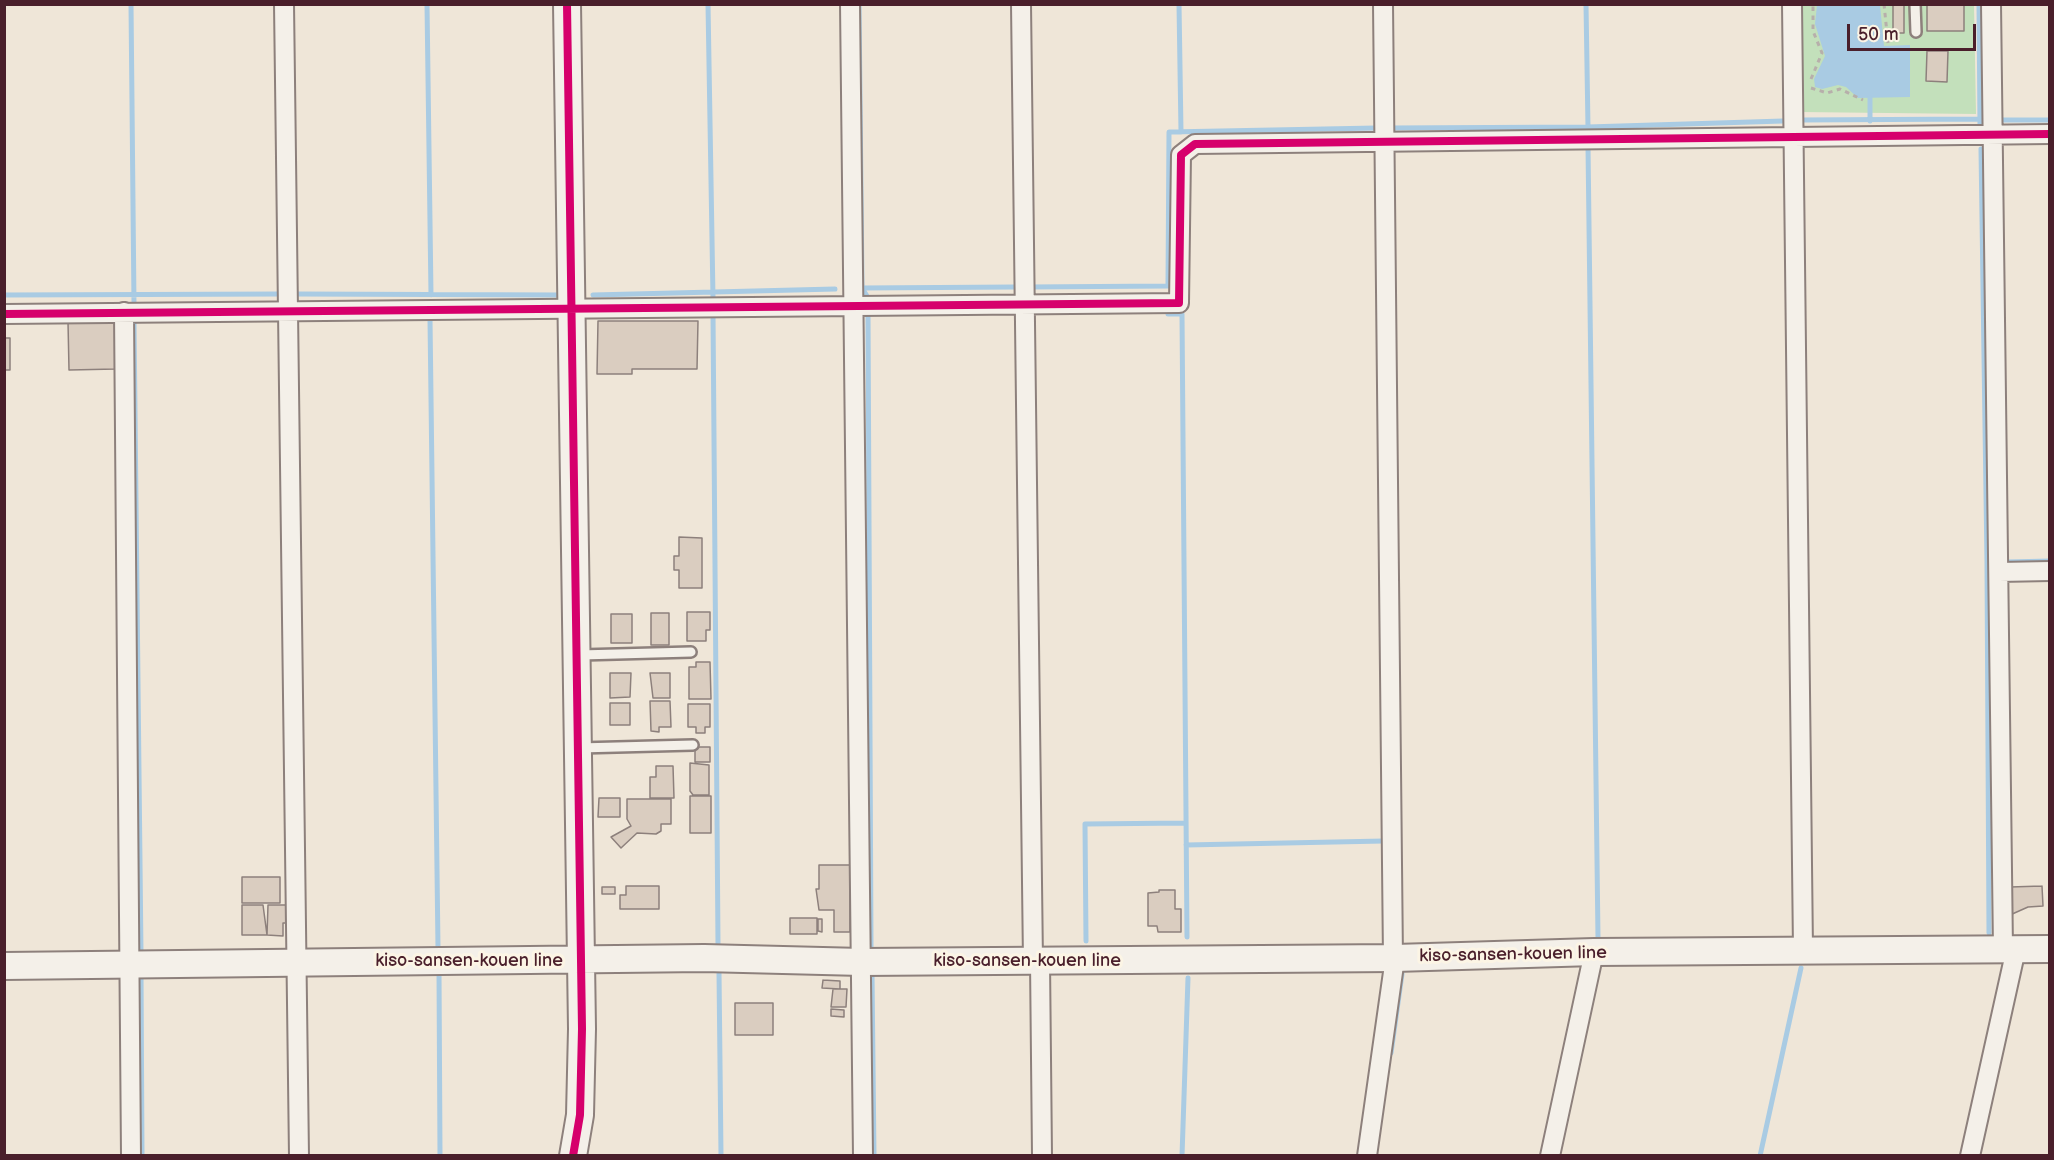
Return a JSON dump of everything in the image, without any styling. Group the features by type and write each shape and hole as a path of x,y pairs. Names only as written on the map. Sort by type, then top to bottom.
{"main road":[{"path":"567,4 579,961 582,1029 580,1115 573,1155"},
{"name":"kiso-sansen-kouen line","path":"4,966 704,958 862,962 1036,961 1394,958 1594,952 2049,949"}],"street":[{"path":"284,4 299,1155"},
{"path":"850,4 863,1155"},
{"path":"1021,4 1023,306 1042,1155"},
{"path":"1367,1155 1394,958 1383,4"},
{"path":"1792,4 1803,950"},
{"path":"1970,1155 2009,949 2000,572 1991,4"},
{"path":"4,314 571,307 854,308 1179,303 1181,155 1196,144 2049,134"},
{"path":"124,312 131,1155"},
{"path":"2000,572 2049,571"},
{"path":"1550,1155 1594,952"}],"lane":[{"path":"1915,4 1916,32"},
{"path":"576,655 691,652"},
{"path":"577,748 693,745"}],"path":[{"path":"1813,4 1813,32 1822,53 1810,82 1811,89 1827,93 1840,89 1863,100"},
{"path":"1884,4 1888,43"}],"green space":[{"path":"1798,5 1974,5 1976,114 1800,112"}],"water":[{"path":"1817,5 1880,5 1884,46 1910,45 1910,97 1858,98 1846,87 1838,85 1822,89 1815,87 1814,79 1825,56 1815,24"}],"building":[{"path":"1893,4 1904,4 1904,33 1893,33"},
{"path":"1927,4 1964,4 1964,31 1927,31"},
{"path":"1927,51 1948,51 1947,82 1926,81"},
{"path":"116,321 116,369 69,370 68,322"},
{"path":"598,321 698,321 697,369 632,369 632,374 597,374"},
{"path":"4,338 10,338 10,370 4,370"},
{"path":"679,537 702,538 702,588 679,588 679,570 674,570 674,556 679,556"},
{"path":"687,612 710,612 710,630 706,630 706,641 687,641"},
{"path":"651,613 669,613 669,645 651,645"},
{"path":"611,614 632,614 632,643 611,643"},
{"path":"696,662 710,662 711,699 689,699 689,667 696,667"},
{"path":"610,673 631,673 630,697 610,698"},
{"path":"650,673 670,673 670,698 653,698"},
{"path":"650,701 670,701 671,727 659,727 659,732 651,731"},
{"path":"610,703 630,703 630,725 610,725"},
{"path":"688,704 710,704 710,727 705,727 705,733 696,733 696,727 688,727"},
{"path":"695,747 710,747 710,762 695,762"},
{"path":"690,763 709,765 709,795 693,795 690,791"},
{"path":"656,766 673,766 674,798 650,798 650,777 656,777"},
{"path":"690,796 711,796 711,833 690,833"},
{"path":"599,798 620,798 620,817 598,817"},
{"path":"627,799 671,799 671,824 661,824 661,831 656,834 637,833 621,848 611,837 631,826 627,819"},
{"path":"819,865 850,865 850,932 834,932 834,910 819,910 816,889 819,889"},
{"path":"242,877 280,877 280,903 242,903"},
{"path":"626,886 659,886 659,909 620,909 620,895 626,895"},
{"path":"2042,886 2043,906 2028,907 2010,915 2010,887"},
{"path":"602,887 615,887 615,894 602,894"},
{"path":"1159,890 1175,890 1175,909 1181,909 1181,932 1158,932 1157,926 1148,926 1148,893 1159,892"},
{"path":"242,905 263,905 267,935 242,935"},
{"path":"268,905 289,905 289,923 283,923 283,936 267,935"},
{"path":"790,918 817,918 817,934 790,934"},
{"path":"818,919 822,919 822,932 818,931"},
{"path":"823,980 840,981 840,989 822,988"},
{"path":"833,989 847,989 846,1007 831,1007"},
{"path":"735,1003 773,1003 773,1035 735,1035"},
{"path":"831,1009 844,1010 844,1017 831,1016"}],"waterway":[{"path":"131,4 134,304"},
{"path":"427,4 431,295"},
{"path":"708,4 713,298"},
{"path":"859,4 862,288 867,296"},
{"path":"1179,4 1181,132"},
{"path":"1586,4 1588,128"},
{"path":"1979,4 1980,127"},
{"path":"1870,98 1870,121"},
{"path":"1799,120 1980,119"},
{"path":"2002,120 2050,120"},
{"path":"1391,128 1588,127 1783,121"},
{"path":"1029,287 1168,286 1169,132 1376,128"},
{"path":"1588,146 1598,938"},
{"path":"1981,149 1989,933"},
{"path":"861,288 1015,287"},
{"path":"593,295 835,289"},
{"path":"4,295 282,294"},
{"path":"296,294 561,295"},
{"path":"1168,309 1168,314 1182,314 1187,937"},
{"path":"868,311 871,947"},
{"path":"713,313 718,944"},
{"path":"430,319 438,948"},
{"path":"134,322 141,953"},
{"path":"2008,562 2050,561"},
{"path":"1086,941 1085,824 1186,823"},
{"path":"1186,845 1384,841"},
{"path":"1760,1156 1801,968"},
{"path":"439,971 440,1156"},
{"path":"719,972 721,1156"},
{"path":"141,973 142,1156"},
{"path":"872,974 874,1156"},
{"path":"1391,1053 1402,974"},
{"path":"1182,1156 1188,978"}],"cycle path":[{"path":"567,4 582,1029 580,1115 573,1156"},
{"path":"4,314 1179,303 1181,155 1195,144 2050,134"}]}
